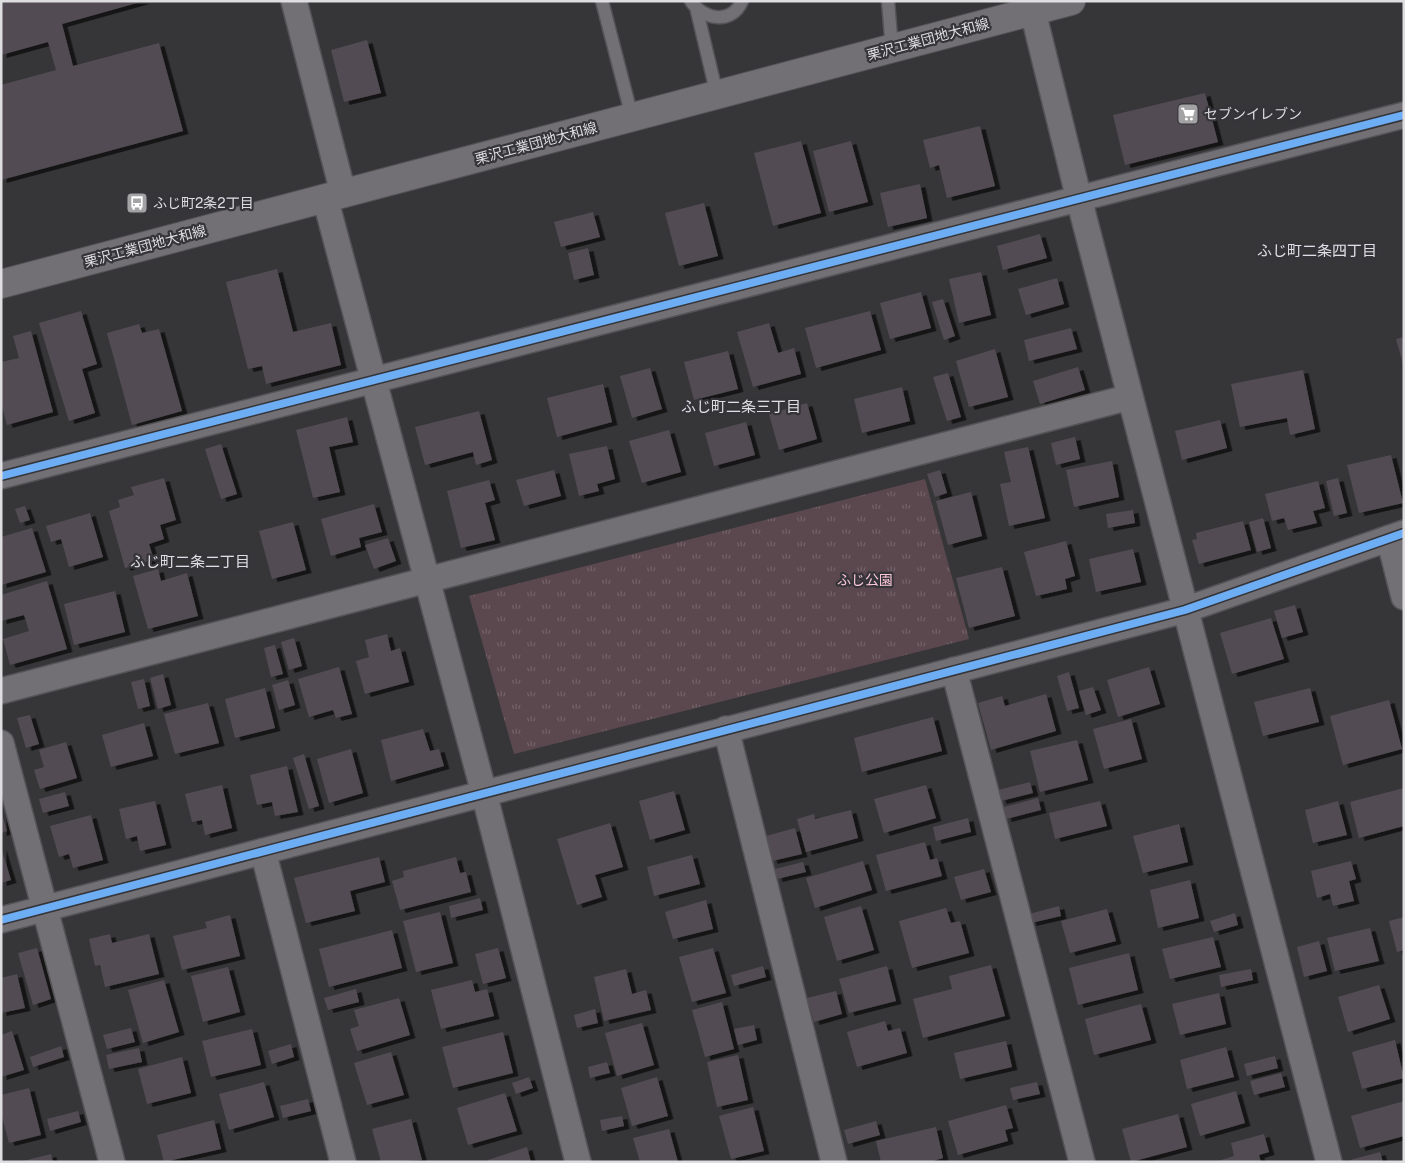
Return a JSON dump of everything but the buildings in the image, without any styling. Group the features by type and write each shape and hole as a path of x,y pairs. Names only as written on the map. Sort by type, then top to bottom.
{"main road":[{"name":"栗沢工業団地大和線","path":"1,284 1071,1"}],"street":[{"path":"294,1 374,380 484,792 578,1162"},
{"path":"1033,12 1079,199 1329,1162"},
{"path":"1,476 1404,115"},
{"path":"1,691 1130,397"},
{"path":"1,920 1185,610 1396,536 1404,597"},
{"path":"954,670 1082,1162"},
{"path":"726,729 834,1162"},
{"path":"1,743 112,1162"},
{"path":"262,851 343,1162"}],"lane":[{"path":"602,1 632,117"},
{"path":"694,6 711,18 727,16 740,7 742,1"},
{"path":"888,1 892,49"},
{"path":"694,6 716,95"}],"green space":[{"name":"ふじ公園","path":"925,479 969,639 514,754 469,596"}],"cycle path":[{"path":"1,476 1404,115"},
{"path":"1,920 1185,610 1404,533"}],"place":[{"name":"セブンイレブン","path":"1188,114"},
{"name":"ふじ町2条2丁目","path":"137,203"}],"district":[{"name":"ふじ町二条四丁目","path":"1317,251"},
{"name":"ふじ町二条三丁目","path":"741,407"},
{"name":"ふじ町二条二丁目","path":"190,562"}]}
